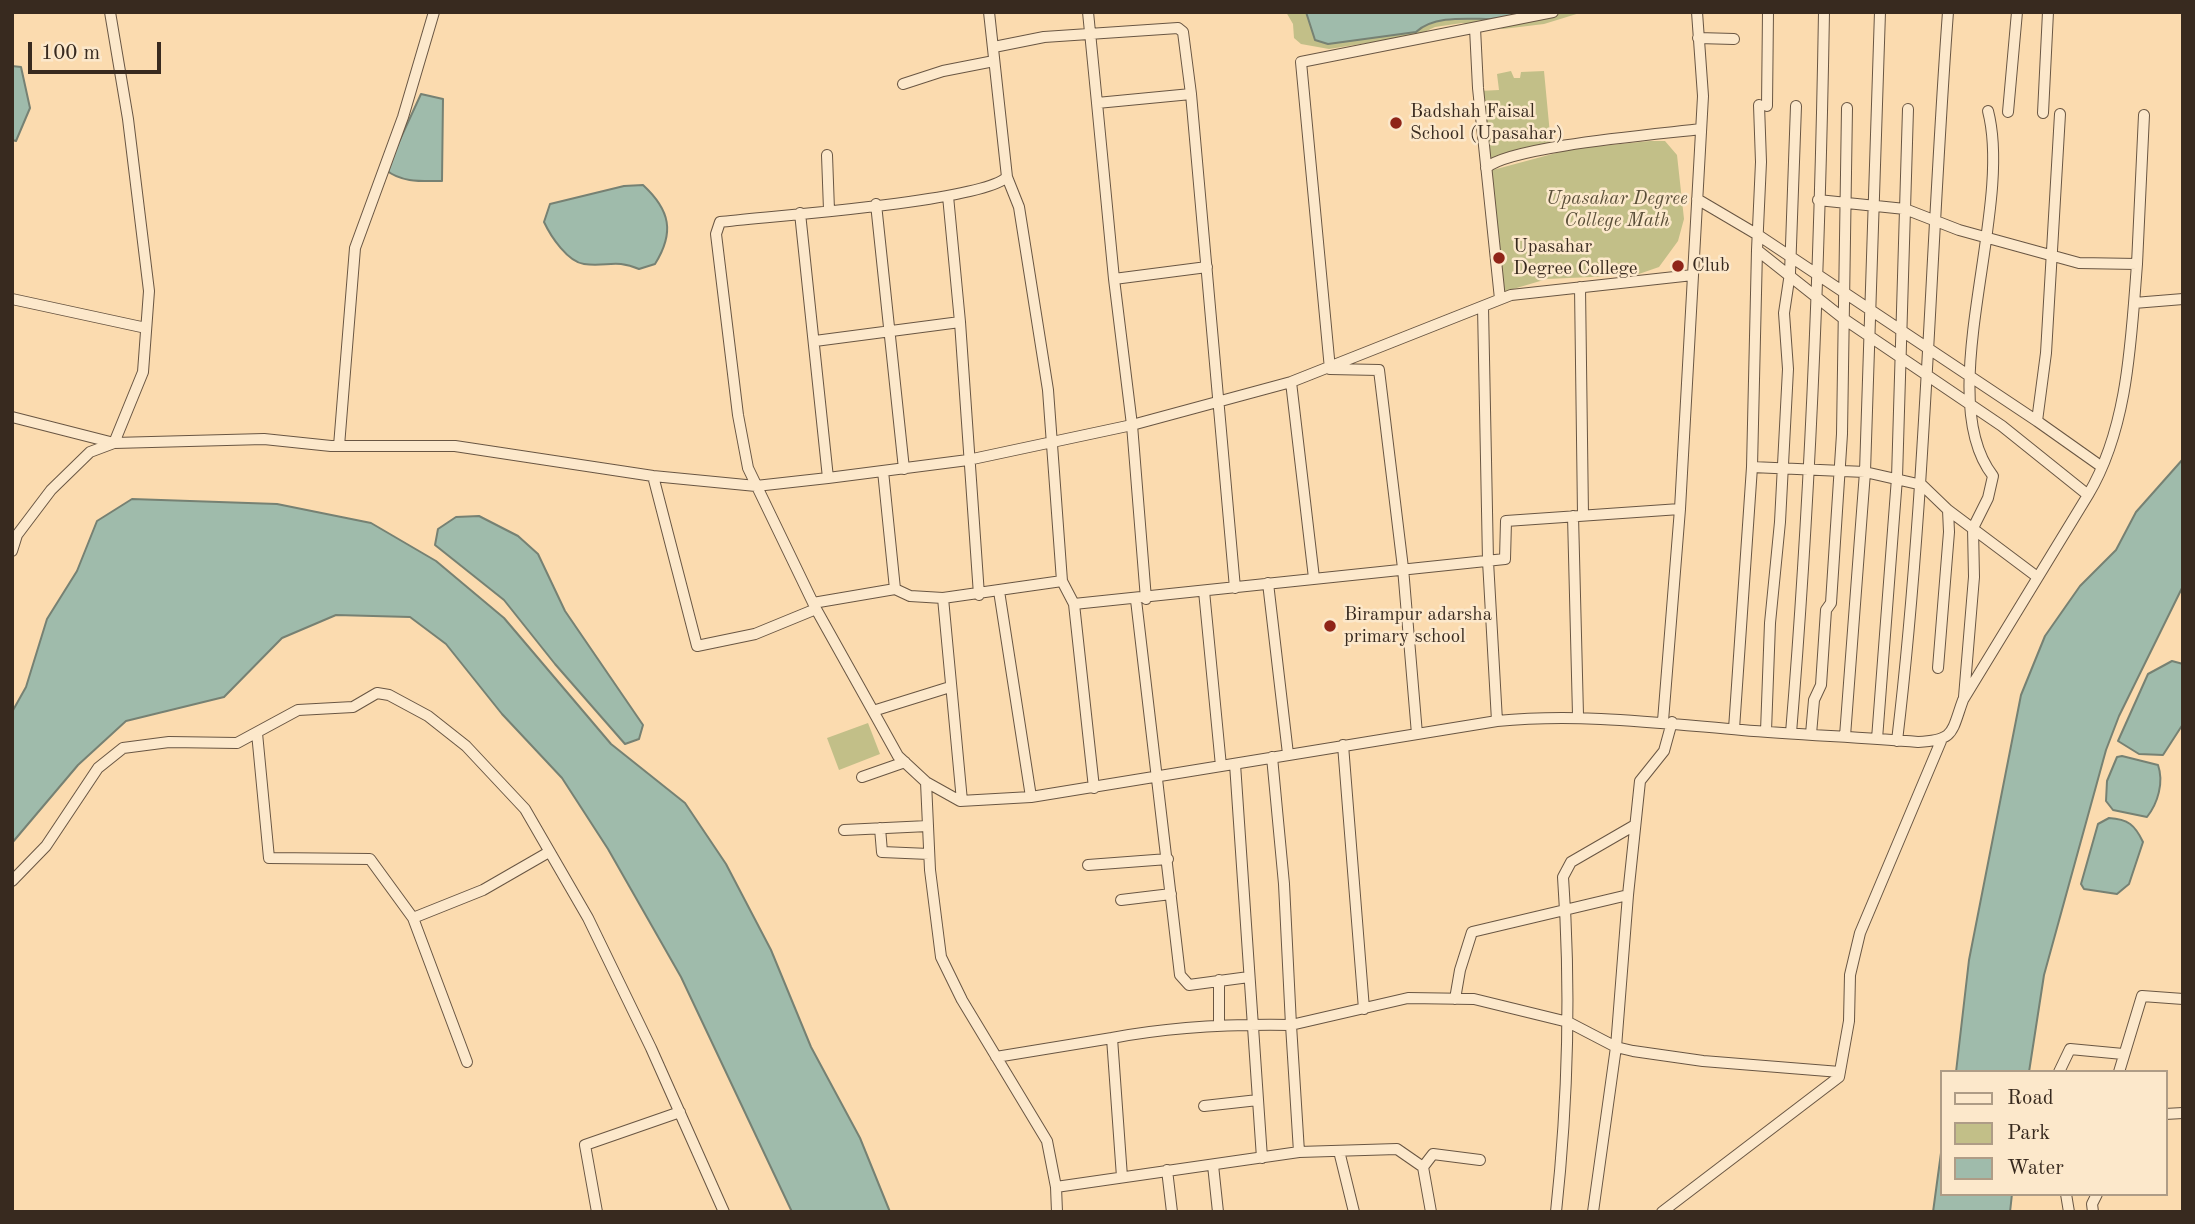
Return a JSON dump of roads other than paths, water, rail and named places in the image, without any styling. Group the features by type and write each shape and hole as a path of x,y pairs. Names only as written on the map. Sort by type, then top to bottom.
{"street":[{"path":"12,551 18,535 51,490 90,452 114,443 143,372 149,291 128,119 110,12"},
{"path":"339,446 355,248 404,117 435,12"},
{"path":"989,12 1007,177 1021,219 1048,390 1062,581 1074,604 1094,788"},
{"path":"1088,12 1114,279 1132,425 1141,599 1180,975 1189,985 1249,977"},
{"path":"1331,369 1301,62 1553,12"},
{"path":"1593,1212 1616,1047 1640,781 1664,751 1667,721 1703,96 1697,12"},
{"path":"1734,729 1752,467 1757,250 1769,12"},
{"path":"1791,733 1815,363 1814,295 1824,12"},
{"path":"1846,736 1865,472 1880,12"},
{"path":"1897,741 1913,605 1922,485 1948,12"},
{"path":"2008,112 2017,12"},
{"path":"2043,113 2048,12"},
{"path":"1475,28 1500,299"},
{"path":"993,47 1044,37 1180,29 1191,94 1216,402 1235,588"},
{"path":"1699,38 1734,39"},
{"path":"903,85 943,71 994,61"},
{"path":"1097,103 1191,94"},
{"path":"1766,732 1788,369 1784,313 1790,273 1796,106"},
{"path":"1811,734 1814,700 1821,685 1826,610 1831,603 1839,472 1847,108"},
{"path":"1877,739 1897,478 1908,109"},
{"path":"1963,700 1974,577 1973,528 1988,498 1993,476 1978,450 1968,402 1973,334 1988,238 1994,133 1988,111"},
{"path":"2038,421 2046,353 2060,114"},
{"path":"1662,1212 1694,1185 1811,1101 1839,1077 1849,1021 1850,975 1860,933 1941,741 1951,733 1963,700 2014,619 2036,576 2088,495 2102,467 2121,403 2134,303 2144,115"},
{"path":"1486,168 1494,162 1538,151 1701,129"},
{"path":"827,155 829,210"},
{"path":"1007,177 999,185 948,196 720,222 716,234 738,415 748,468 815,606 873,711 905,762 926,782 962,801 1031,797 1497,721 1577,715 1766,732 1897,741 1941,741"},
{"path":"948,196 960,322 979,595"},
{"path":"1697,199 1758,235 1901,329 2102,467"},
{"path":"1818,200 1905,209 1988,238 2079,262 2137,264"},
{"path":"876,204 904,469"},
{"path":"800,213 828,478"},
{"path":"1757,250 1869,337 2002,426 2088,495"},
{"path":"1114,279 1207,267"},
{"path":"12,417 114,443 264,439 339,446 455,446 653,476 756,486 968,460 1050,444 1290,383 1331,369 1511,295 1693,275"},
{"path":"1577,715 1580,287"},
{"path":"12,299 146,328"},
{"path":"2134,303 2183,299"},
{"path":"1483,307 1488,561 1497,721"},
{"path":"815,341 960,322"},
{"path":"1331,369 1379,370 1403,568 1417,734"},
{"path":"1290,383 1314,578"},
{"path":"1752,467 1865,472 1922,485 1948,510 2036,576"},
{"path":"883,471 895,589"},
{"path":"653,476 697,646 755,634 815,606 895,589 910,596 943,598 979,595 1062,581"},
{"path":"1074,604 1506,559 1506,521 1680,509"},
{"path":"1938,668 1949,532 1948,510"},
{"path":"1268,583 1288,754"},
{"path":"999,591 1031,797"},
{"path":"1204,592 1220,766"},
{"path":"943,598 962,801"},
{"path":"873,711 950,687"},
{"path":"12,881 46,846 98,768 123,748 169,742 237,743 298,710 353,707 377,693 389,695 428,716 466,746 525,809 588,918 724,1212"},
{"path":"257,733 269,858 370,859 413,918 467,1062"},
{"path":"1343,745 1364,1009"},
{"path":"1272,757 1284,884 1299,1152"},
{"path":"862,777 905,762"},
{"path":"1235,764 1262,1157"},
{"path":"926,782 929,854 941,957 996,1057 1047,1141 1056,1187 1057,1212"},
{"path":"1556,1212 1568,1022 1563,877 1571,862 1635,825"},
{"path":"844,830 928,826"},
{"path":"880,828 882,852"},
{"path":"413,918 483,890 549,852"},
{"path":"872,860 882,852 929,854"},
{"path":"1088,865 1168,859"},
{"path":"1121,900 1171,894"},
{"path":"1455,999 1460,970 1472,932 1628,895"},
{"path":"1219,981 1219,1026"},
{"path":"2119,1070 2142,996 2183,999"},
{"path":"996,1057 1112,1038 1219,1026 1290,1025 1408,998 1474,999 1568,1022 1616,1047 1703,1061 1840,1072"},
{"path":"1112,1038 1122,1177"},
{"path":"2060,1070 2070,1049 2123,1054"},
{"path":"1204,1106 1258,1100"},
{"path":"597,1212 585,1145 680,1112"},
{"path":"1056,1187 1299,1152 1397,1149 1423,1167"},
{"path":"1339,1151 1354,1212"},
{"path":"1428,1211 1423,1167 1433,1154 1480,1160"},
{"path":"1213,1165 1218,1212"},
{"path":"1167,1170 1172,1212"}],"water":[{"path":"1306,12 1534,12 1496,19 1442,20 1416,32 1328,44 1315,40"},
{"path":"12,66 21,67 30,108 16,141 12,140"},
{"path":"421,94 443,99 442,181 406,179 386,170"},
{"path":"643,185 659,203 667,222 665,242 655,264 639,269 624,264 592,265 578,262 561,248 544,222 550,204 624,186"},
{"path":"2183,459 2183,586 2119,716 2106,750 2044,975 2029,1070 1956,1070 1969,960 2021,695 2045,636 2080,586 2116,550 2136,512"},
{"path":"132,499 277,504 371,523 436,561 504,618 611,744 685,803 726,864 771,950 811,1047 860,1138 890,1212 792,1212 681,977 608,849 562,778 502,714 446,644 410,617 336,615 282,638 224,697 126,721 78,765 12,843 12,712 26,687 47,619 77,571 97,521"},
{"path":"479,516 518,536 538,554 565,611 643,725 639,739 625,744 555,664 504,600 435,545 438,529 456,517"},
{"path":"2172,661 2183,664 2183,724 2163,755 2139,754 2118,741 2148,674"},
{"path":"2117,757 2158,765 2159,792 2147,817 2113,810 2106,801 2107,781"},
{"path":"2109,818 2130,824 2143,842 2129,884 2117,894 2084,889 2081,884 2098,824"},
{"path":"1940,1160 1940,1196 2012,1196 2010,1212 1933,1212"}],"place":[{"name":"Badshah Faisal School (Upasahar)","path":"1396,123"},
{"name":"Upasahar Degree College","path":"1499,258"},
{"name":"Club","path":"1678,266"},
{"name":"Birampur adarsha primary school","path":"1330,626"}],"park label":[{"name":"Upasahar Degree College Math","path":"1617,210"}]}
